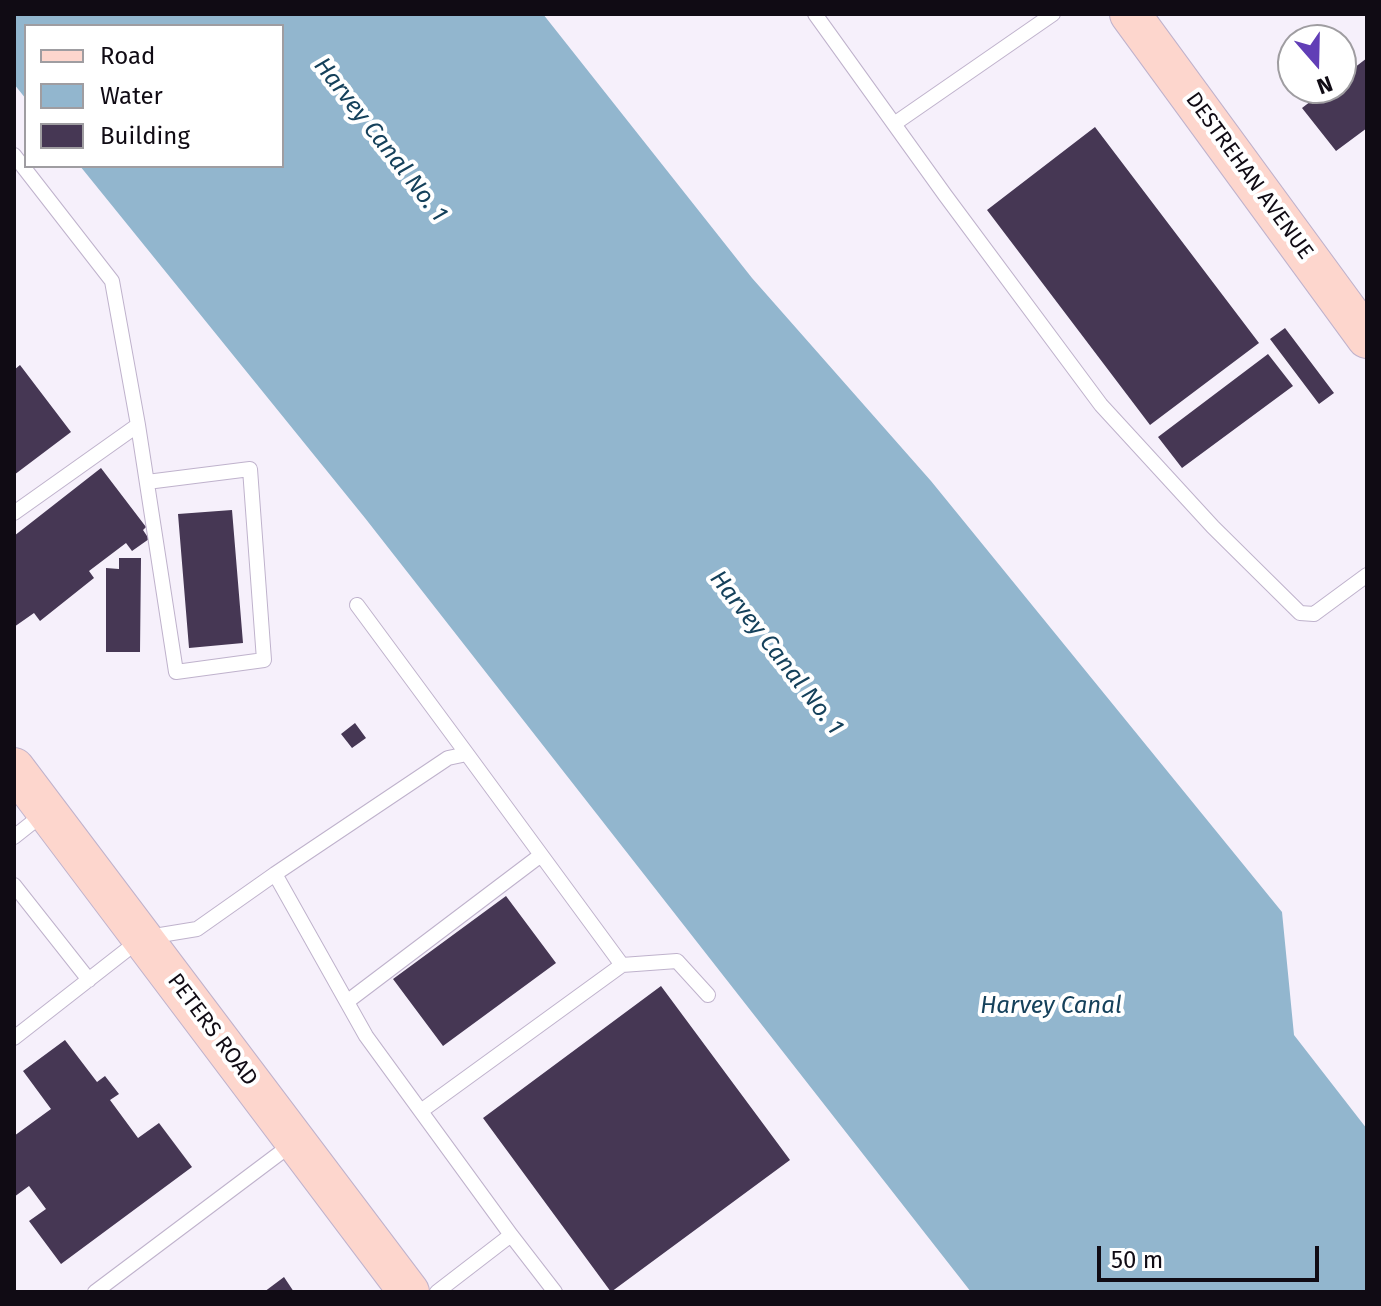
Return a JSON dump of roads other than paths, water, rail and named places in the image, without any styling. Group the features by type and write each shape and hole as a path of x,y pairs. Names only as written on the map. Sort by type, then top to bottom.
{"main road":[{"name":"DESTREHAN AVENUE","path":"1130,14 1367,338"},
{"name":"PETERS ROAD","path":"14,768 409,1292"}],"lane":[{"path":"815,14 1101,405 1213,527 1300,613 1314,614 1367,575"},
{"path":"894,124 1053,14"},
{"path":"24,168 112,281 176,672 264,660 250,469 147,482"},
{"path":"14,513 138,425"},
{"path":"357,605 622,965"},
{"path":"14,1038 142,938 197,929 448,758 467,754"},
{"path":"14,837 47,811"},
{"path":"348,1001 541,855"},
{"path":"275,874 366,1036 555,1292"},
{"path":"14,885 89,980"},
{"path":"421,1111 622,965 677,961 708,995"},
{"path":"95,1292 295,1141"},
{"path":"437,1292 511,1235"}],"water":[{"name":"Harvey Canal","path":"14,14 543,14 752,278 931,481 1282,912 1294,1035 1367,1129 1367,1292 971,1292 365,518 82,168 284,168 284,24 24,24 24,96 14,84"}],"water label":[{"name":"Harvey Canal No. 1","path":"380,140"},
{"name":"Harvey Canal No. 1","path":"776,653"}]}
